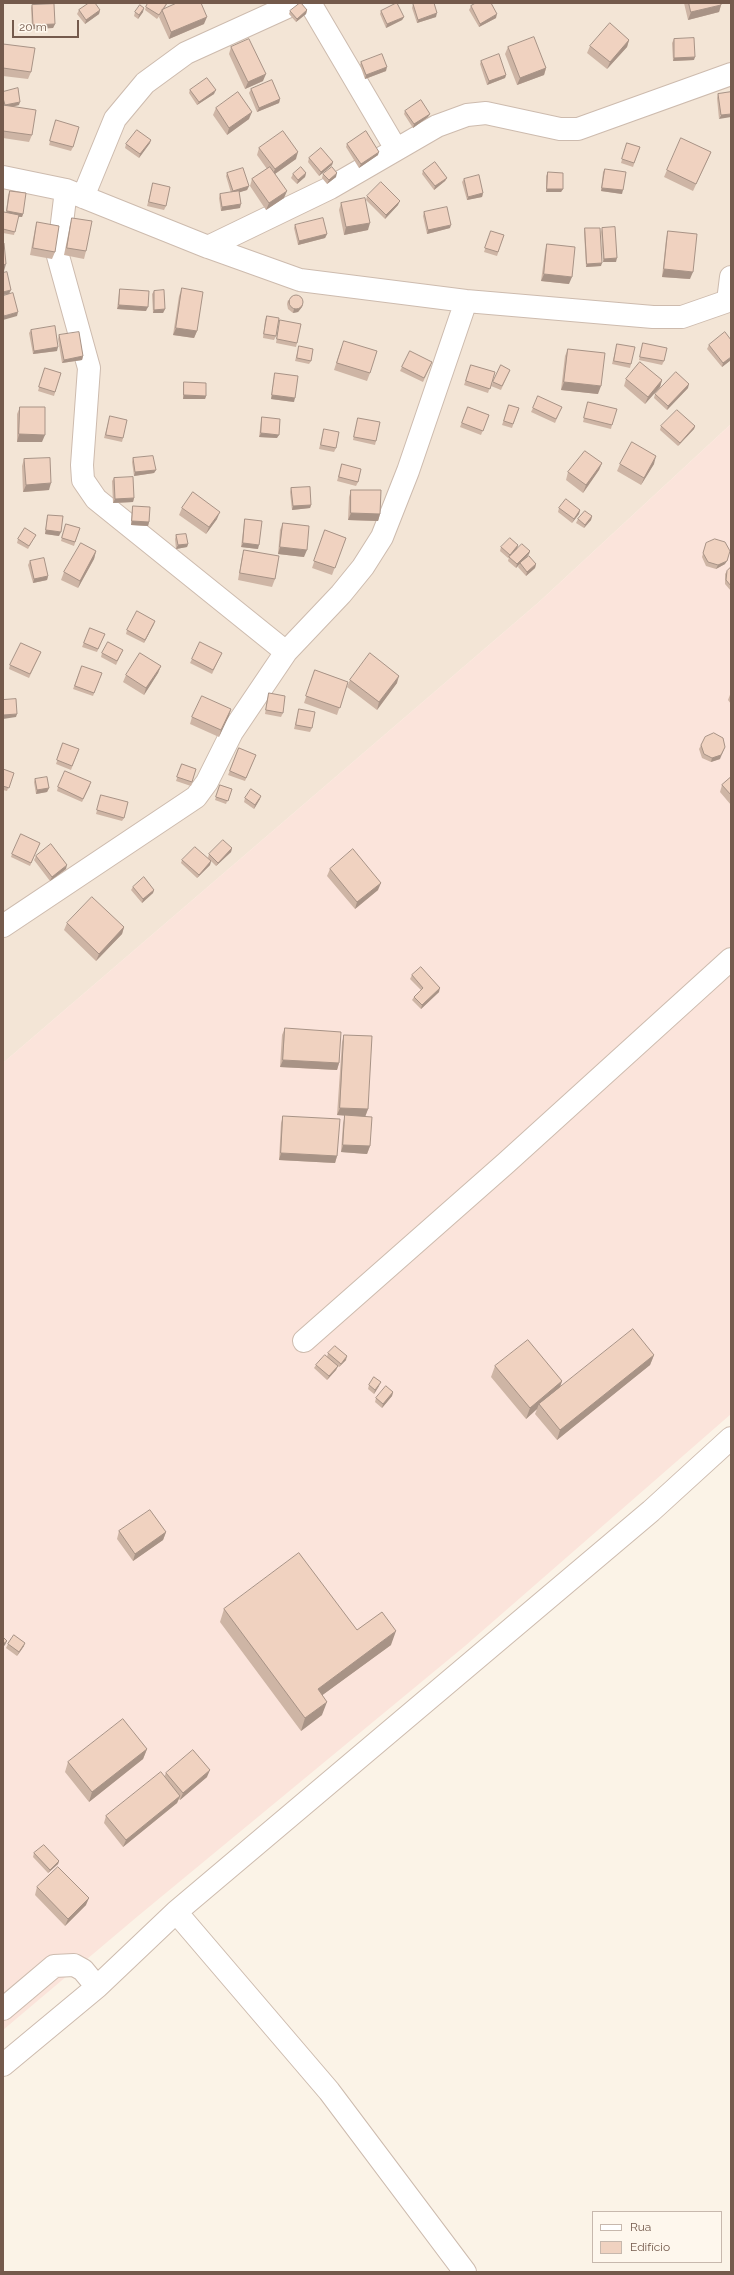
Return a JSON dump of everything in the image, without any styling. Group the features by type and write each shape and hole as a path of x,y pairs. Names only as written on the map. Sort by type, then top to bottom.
{"street":[{"path":"286,652 96,499 83,480 82,464 89,368 58,256 75,193 115,119 145,83 186,53 296,3"},
{"path":"310,3 396,149"},
{"path":"208,247 330,188 437,126 467,115 486,113 560,129 578,129 605,121 731,74"},
{"path":"3,178 75,193 208,247 300,280 466,301 682,317 730,300 731,277"},
{"path":"3,926 196,797 207,782 232,732 286,652 341,594 363,567 382,537 408,471 466,301"},
{"path":"304,1341 506,1163 731,959"},
{"path":"3,2065 97,1987 176,1912 651,1511 731,1438"},
{"path":"176,1912 329,2091 465,2272"},
{"path":"3,2009 54,1966 74,1965 83,1970 97,1987"}],"shaded area":[{"path":"3,3 731,3 731,424 539,602 3,1063"},
{"path":"731,424 731,1414 465,1646 138,1916 3,2030 3,1063 539,602"}],"building":[{"path":"89,3 95,3 100,10 86,20 79,10"},
{"path":"148,3 167,3 159,15 146,7"},
{"path":"177,3 201,3 207,17 171,32 162,10"},
{"path":"300,3 307,10 297,19 290,11"},
{"path":"397,3 404,17 387,24 381,11"},
{"path":"434,3 437,13 418,20 413,4"},
{"path":"476,3 491,3 497,14 480,24 471,6"},
{"path":"689,3 721,3 721,5 691,12"},
{"path":"54,4 55,24 33,25 32,5"},
{"path":"140,5 144,8 139,15 135,12"},
{"path":"610,23 629,40 610,62 590,46"},
{"path":"534,37 546,68 520,78 508,47"},
{"path":"694,38 695,57 674,58 674,39"},
{"path":"249,39 266,74 248,82 231,47"},
{"path":"3,44 35,48 31,72 3,68"},
{"path":"382,54 387,67 366,75 361,62"},
{"path":"499,54 506,75 489,81 481,61"},
{"path":"207,78 216,90 199,102 190,90"},
{"path":"272,80 280,99 259,108 251,89"},
{"path":"18,88 20,102 5,105 3,92"},
{"path":"238,92 252,112 229,128 216,108"},
{"path":"731,92 731,114 721,115 718,94"},
{"path":"421,100 430,114 414,124 405,111"},
{"path":"3,105 36,110 32,135 3,131"},
{"path":"56,120 79,127 73,147 50,141"},
{"path":"137,130 151,140 140,154 126,144"},
{"path":"283,131 298,152 275,169 259,148"},
{"path":"366,131 379,152 361,164 347,144"},
{"path":"681,138 711,152 696,184 667,170"},
{"path":"627,143 640,147 634,163 622,159"},
{"path":"321,148 333,162 321,172 309,158"},
{"path":"435,162 447,178 435,186 423,171"},
{"path":"270,167 287,191 269,203 252,179"},
{"path":"301,167 306,173 298,180 293,174"},
{"path":"332,167 337,173 329,180 323,174"},
{"path":"243,168 249,186 233,191 227,173"},
{"path":"605,169 626,172 623,190 602,188"},
{"path":"548,172 563,173 563,189 547,189"},
{"path":"479,175 483,193 468,197 464,179"},
{"path":"381,182 400,201 386,215 367,196"},
{"path":"153,183 170,187 166,206 149,202"},
{"path":"10,191 26,193 23,214 7,211"},
{"path":"239,191 241,204 222,207 220,194"},
{"path":"365,198 370,223 346,227 341,203"},
{"path":"447,207 451,225 428,230 424,212"},
{"path":"4,212 19,215 15,232 3,229"},
{"path":"72,218 92,221 86,251 67,248"},
{"path":"323,218 327,234 299,241 295,225"},
{"path":"37,222 59,226 55,252 33,248"},
{"path":"615,227 617,258 604,259 602,228"},
{"path":"585,228 600,228 602,263 587,264"},
{"path":"491,231 504,235 498,252 485,248"},
{"path":"668,231 697,234 693,272 664,269"},
{"path":"3,243 6,264 3,265"},
{"path":"547,244 575,247 572,277 544,274"},
{"path":"7,272 11,290 3,292 3,273"},
{"path":"182,288 203,292 197,331 176,328"},
{"path":"120,289 149,291 148,307 119,305"},
{"path":"164,290 165,309 154,310 154,291"},
{"path":"13,293 18,312 4,316 3,296"},
{"path":"293,295 299,295 303,299 303,305 299,309 293,309 289,305 289,299"},
{"path":"267,316 279,318 276,336 264,334"},
{"path":"280,320 301,324 297,343 277,339"},
{"path":"55,326 58,347 34,351 31,330"},
{"path":"79,332 83,356 64,360 59,335"},
{"path":"725,332 731,340 731,357 723,363 709,345"},
{"path":"344,341 377,351 370,373 337,363"},
{"path":"643,343 667,348 664,361 640,357"},
{"path":"617,344 635,347 631,364 614,361"},
{"path":"299,346 313,349 311,361 297,358"},
{"path":"568,349 605,353 601,386 564,382"},
{"path":"410,351 432,362 424,378 402,367"},
{"path":"640,362 662,380 648,397 626,379"},
{"path":"471,365 495,372 490,389 466,381"},
{"path":"501,365 510,370 502,386 493,382"},
{"path":"45,368 61,373 55,392 39,387"},
{"path":"676,372 689,384 668,406 655,394"},
{"path":"275,373 298,376 295,398 272,395"},
{"path":"184,382 206,383 206,396 184,395"},
{"path":"538,396 562,407 556,419 533,408"},
{"path":"588,402 617,409 612,425 584,418"},
{"path":"509,405 519,408 513,424 504,421"},
{"path":"20,407 45,407 45,435 19,434"},
{"path":"468,407 489,415 483,431 462,423"},
{"path":"677,410 695,426 680,443 661,426"},
{"path":"110,416 127,420 123,438 106,435"},
{"path":"262,417 280,419 279,435 261,433"},
{"path":"358,418 380,422 376,441 354,437"},
{"path":"324,429 339,432 336,448 321,445"},
{"path":"632,442 656,456 644,478 620,464"},
{"path":"585,451 602,463 586,485 568,472"},
{"path":"153,456 156,470 135,472 133,458"},
{"path":"50,458 51,483 26,485 24,459"},
{"path":"342,464 361,469 358,482 339,477"},
{"path":"133,477 134,498 115,499 114,478"},
{"path":"310,487 311,505 293,506 291,488"},
{"path":"351,490 381,490 380,514 351,513"},
{"path":"193,492 220,512 209,527 182,508"},
{"path":"566,499 580,510 574,519 559,508"},
{"path":"133,506 150,507 149,522 132,521"},
{"path":"585,511 592,516 585,525 578,519"},
{"path":"48,515 63,516 61,532 46,530"},
{"path":"245,519 262,521 259,545 243,543"},
{"path":"283,523 309,526 307,550 280,547"},
{"path":"66,524 80,528 75,542 62,538"},
{"path":"25,528 36,535 29,546 18,539"},
{"path":"325,530 346,538 335,568 314,561"},
{"path":"186,534 188,544 178,545 176,535"},
{"path":"510,538 518,545 510,555 501,547"},
{"path":"715,539 725,542 730,551 727,561 718,565 708,562 703,553 706,543"},
{"path":"81,543 96,551 80,581 64,572"},
{"path":"522,544 530,551 517,564 509,557"},
{"path":"244,550 279,556 275,579 240,573"},
{"path":"529,556 536,564 527,572 520,563"},
{"path":"44,558 48,576 34,579 30,561"},
{"path":"731,567 731,586 726,580 727,571"},
{"path":"137,611 155,621 145,640 127,630"},
{"path":"90,628 105,634 98,649 84,643"},
{"path":"108,642 123,650 117,661 102,653"},
{"path":"200,642 222,653 213,670 192,659"},
{"path":"21,643 41,652 30,674 10,665"},
{"path":"140,653 161,666 146,688 126,675"},
{"path":"370,653 399,676 379,702 350,680"},
{"path":"82,666 102,673 94,693 75,686"},
{"path":"315,670 348,682 340,708 306,696"},
{"path":"269,693 285,696 283,713 266,710"},
{"path":"202,696 231,709 221,730 192,717"},
{"path":"16,699 17,714 3,715 3,700"},
{"path":"299,709 315,712 312,728 296,725"},
{"path":"714,733 723,738 725,747 721,755 712,758 704,754 701,745 705,737"},
{"path":"63,743 79,749 72,766 57,760"},
{"path":"239,748 256,755 246,778 230,771"},
{"path":"182,764 196,769 192,782 177,777"},
{"path":"3,769 14,773 9,788 3,786"},
{"path":"65,771 91,782 83,799 58,787"},
{"path":"47,777 49,788 37,790 35,779"},
{"path":"731,777 731,795 722,785"},
{"path":"220,785 232,789 228,801 216,797"},
{"path":"251,789 261,796 255,805 245,798"},
{"path":"101,795 128,802 124,818 97,810"},
{"path":"21,834 40,843 31,863 12,854"},
{"path":"223,840 232,848 218,863 209,854"},
{"path":"51,844 67,865 52,877 36,856"},
{"path":"195,847 211,861 199,875 182,860"},
{"path":"353,849 381,883 357,902 330,869"},
{"path":"144,877 154,890 143,899 133,887"},
{"path":"92,897 124,927 99,954 67,923"},
{"path":"421,967 440,988 422,1005 414,997 423,988 412,975"},
{"path":"285,1028 341,1032 339,1063 283,1060"},
{"path":"344,1035 372,1036 368,1109 340,1108"},
{"path":"345,1115 372,1117 370,1146 343,1145"},
{"path":"283,1116 340,1119 337,1156 281,1153"},
{"path":"633,1329 654,1355 560,1430 539,1404"},
{"path":"528,1340 562,1381 530,1408 495,1366"},
{"path":"335,1346 347,1356 341,1364 328,1353"},
{"path":"325,1355 338,1366 329,1376 316,1365"},
{"path":"374,1377 381,1382 375,1390 369,1385"},
{"path":"386,1386 393,1392 383,1404 376,1398"},
{"path":"150,1510 166,1532 135,1554 119,1531"},
{"path":"299,1553 357,1630 382,1612 396,1631 318,1689 327,1702 305,1718 224,1609"},
{"path":"14,1635 25,1643 19,1652 8,1644"},
{"path":"3,1637 7,1641 3,1644"},
{"path":"123,1719 147,1749 92,1792 68,1762"},
{"path":"193,1750 210,1770 183,1793 166,1773"},
{"path":"161,1772 180,1796 126,1840 106,1816"},
{"path":"44,1845 59,1861 50,1870 34,1853"},
{"path":"58,1867 89,1898 68,1919 37,1887"}]}
